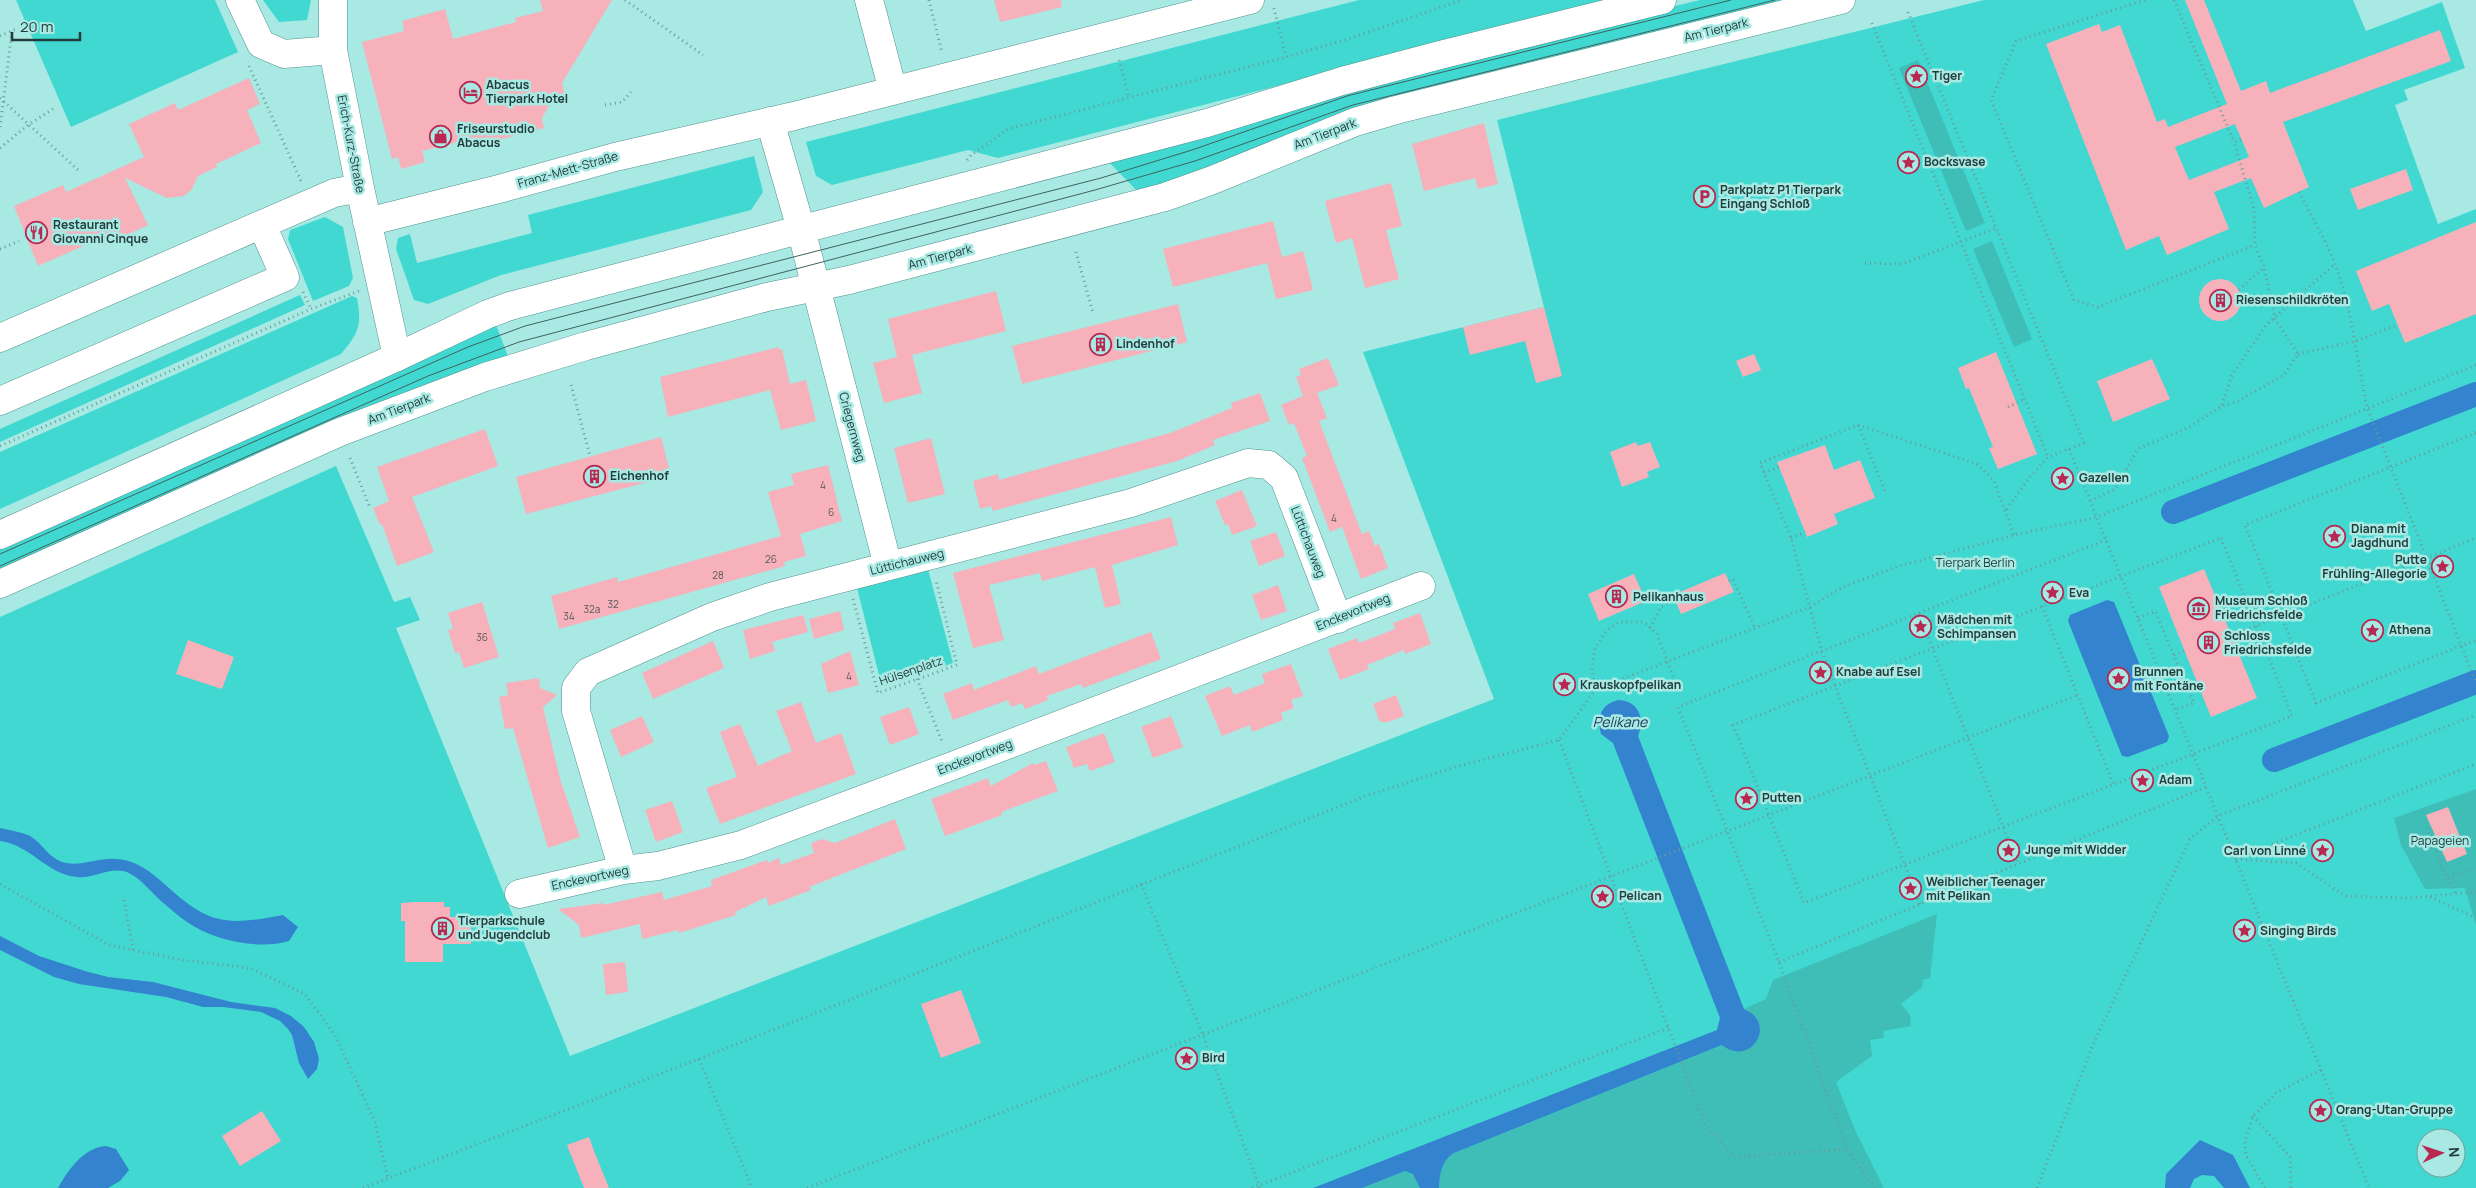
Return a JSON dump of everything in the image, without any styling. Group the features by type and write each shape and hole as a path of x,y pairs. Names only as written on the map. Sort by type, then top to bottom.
{"street":[{"path":"240,0 260,44 284,54 333,50"},
{"name":"Erich-Kurz-Straße","path":"333,0 333,50 367,222 397,357"},
{"path":"869,0 893,91 1250,0"},
{"path":"0,535 397,357 488,314 510,306 1207,123 1404,64 1662,0"},
{"name":"Am Tierpark","path":"0,584 340,432 440,393 586,346 767,297 816,288 1165,197 1210,181 1355,122 1396,110 1841,0"},
{"name":"Franz-Mett-Straße","path":"367,222 499,189 615,157 893,91"},
{"path":"770,121 816,288"},
{"path":"0,338 334,193 360,188"},
{"path":"0,401 285,277 262,225"},
{"name":"Criegernweg","path":"816,288 888,566"},
{"name":"Lüttichauweg","path":"623,870 576,710 576,688 588,672 712,616 770,597 1131,504 1248,463 1269,465 1284,478 1338,619"},
{"name":"Enckevortweg","path":"518,894 623,870 658,866 741,845 1421,586"}],"path":[{"path":"625,0 703,55"},
{"path":"928,0 948,77"},
{"path":"1272,0 1286,57"},
{"path":"971,155 1008,129 1286,57 1345,40 1462,0"},
{"path":"2145,0 2016,41 1991,100 2074,300 2098,307 2255,245"},
{"path":"2174,0 2234,142 2254,209 2255,245 2264,267 2275,319 2298,354"},
{"path":"1908,12 2084,443 2048,457 2030,477 2005,511"},
{"path":"1872,23 2048,457"},
{"path":"0,36 18,28"},
{"path":"0,126 12,31"},
{"path":"1112,35 1129,98"},
{"path":"247,61 310,203"},
{"path":"605,105 622,102 631,92"},
{"path":"0,98 2,102 78,170"},
{"path":"0,148 28,125 53,109"},
{"path":"2234,142 2242,139"},
{"path":"2299,192 2335,264 2356,341 2358,366 2367,407 2476,683"},
{"path":"1865,263 1902,264 1997,228"},
{"path":"0,249 19,240"},
{"path":"1076,252 1093,313"},
{"path":"2222,406 2232,375 2266,325 2335,264"},
{"path":"2239,290 2264,267"},
{"path":"0,446 311,309 380,282"},
{"path":"2090,501 2115,489 2138,449 2189,426 2222,406 2236,402 2284,375 2298,354 2356,341 2398,325"},
{"path":"363,1188 699,1059 1366,796 1454,767 1559,740 1596,689 1810,607 1842,586 1899,566 2014,535 2096,517 2476,365"},
{"path":"571,384 590,456"},
{"path":"2008,407 2025,399"},
{"path":"1920,904 1822,652 1790,538 1760,463 1858,425 1977,464 1994,481 2014,535"},
{"path":"1858,425 1886,493"},
{"path":"2476,433 2246,525 2316,703 2476,640"},
{"path":"2069,449 2369,1188"},
{"path":"350,458 370,508"},
{"path":"1764,473 1779,466"},
{"path":"1790,538 1805,532"},
{"path":"2221,538 2292,716 1804,904 1733,725 2042,606 2221,538"},
{"path":"2231,636 2476,538"},
{"path":"1875,1188 1847,1149 1779,962 1678,707 2106,540"},
{"name":"Hülsenplatz","path":"846,577 878,693 957,664 930,556"},
{"path":"1729,581 1733,579 1755,628"},
{"path":"1650,628 1662,607 1675,600"},
{"path":"2042,606 2114,786"},
{"path":"2138,618 2156,611 2194,702 2175,710"},
{"path":"1919,614 2018,864"},
{"path":"1596,689 1592,670 1595,648 1607,630 1619,622 1644,622 1656,634 1676,684"},
{"path":"2174,655 2184,651"},
{"path":"917,679 952,766"},
{"path":"807,1188 2078,695"},
{"path":"2037,1188 2095,1040 2190,839 2218,816 2476,715"},
{"path":"1559,740 1705,1124 1734,1157 1847,1149"},
{"path":"2235,858 2476,764"},
{"path":"1779,962 2206,787"},
{"path":"2425,824 2456,894"},
{"path":"2235,858 2296,863 2345,896 2429,897 2476,892"},
{"path":"2448,878 2476,868"},
{"path":"0,884 109,945 182,960 250,968 305,994 336,1037 360,1088 375,1122 388,1179"},
{"path":"1141,884 1203,1035 1259,1187"},
{"path":"2429,897 2476,918"},
{"path":"124,900 133,950"},
{"path":"1252,1188 1259,1187 1668,1028"},
{"path":"699,1059 752,1188"},
{"path":"2265,1188 2246,1155 2244,1142 2253,1116 2276,1093 2321,1070"},
{"path":"2253,1116 2290,1157 2291,1188"}],"green space":[{"path":"16,0 215,0 238,52 71,127"},
{"path":"263,0 311,0 307,20 279,22"},
{"path":"1359,0 1609,0 998,158 968,150 832,185 816,176 806,142"},
{"path":"1700,0 1795,0 1140,194 1106,159 1481,53"},
{"name":"Tierpark Berlin","path":"1984,0 2353,0 2366,31 2442,2 2465,68 2404,90 2408,100 2395,105 2438,224 2476,209 2476,1188 0,1188 0,617 336,466 394,602 410,597 420,620 396,628 570,1056 1494,699 1363,352 1544,307 1497,120"},
{"path":"1918,60 1985,223 1966,231 1899,68"},
{"path":"754,156 763,192 751,210 501,275 428,304 414,300 396,249 398,238 410,234 417,263 532,233 528,215"},
{"path":"325,217 343,227 353,278 349,286 313,301 288,239 290,230"},
{"path":"1992,241 2032,339 2014,347 1973,249"},
{"path":"300,295 305,305 0,442 0,429"},
{"path":"352,296 357,298 358,328 352,340 341,354 0,509 0,452"},
{"path":"495,322 509,359 0,572 0,546"},
{"path":"928,569 953,663 882,687 857,588"},
{"name":"Papageien","path":"2476,789 2476,925 2465,888 2425,889 2401,845 2394,818"},
{"path":"1937,914 1930,978 1923,980 1922,987 1901,1004 1910,1015 1911,1026 1883,1031 1884,1038 1870,1040 1872,1056 1836,1082 1855,1130 1884,1188 1439,1188 1444,1164 1454,1153 1723,1045 1734,1051 1749,1011 1744,1009 1766,999 1773,980"},
{"path":"1405,1171 1416,1177 1420,1188 1362,1188"}],"water":[{"name":"Brunnen mit Fontäne","path":"2107,600 2114,602 2169,736 2167,742 2128,757 2122,756 2068,621 2070,615"},
{"name":"Pelikane","path":"1618,700 1631,704 1638,712 1641,723 1638,736 1744,1009 1754,1016 1759,1024 1760,1033 1757,1041 1751,1047 1742,1051 1733,1051 1722,1045 1454,1153 1444,1164 1439,1188 1420,1188 1413,1174 1405,1171 1362,1188 1313,1188 1717,1030 1720,1018 1613,743 1601,734 1599,722 1601,712 1607,705"},
{"path":"0,828 30,836 53,857 62,862 71,864 114,859 134,863 153,874 184,901 210,916 222,920 249,920 283,915 298,927 289,941 277,944 251,944 223,939 198,929 187,922 129,873 110,871 84,877 66,875 56,871 21,848 0,841"},
{"path":"0,936 39,956 85,971 108,977 153,982 231,1002 275,1008 291,1016 304,1027 314,1042 319,1059 317,1069 308,1079 299,1063 292,1035 288,1029 280,1021 261,1012 223,1007 203,1007 166,997 79,984 54,977 0,950"},
{"path":"2200,1140 2233,1155 2250,1188 2224,1188 2214,1176 2202,1175 2194,1179 2190,1188 2165,1188 2166,1174"},
{"path":"106,1146 116,1149 129,1170 120,1181 108,1188 58,1188 72,1167 84,1155"}],"building":[{"name":"Abacus Tierpark Hotel","path":"540,0 612,0 562,83 566,100 550,104 542,118 544,128 479,145 477,137 422,151 425,162 401,169 398,157 392,159 362,42 404,31 402,21 445,9 453,39 516,22 515,18 543,11"},
{"path":"994,0 1061,0 1062,7 1000,22"},
{"path":"2185,0 2204,0 2241,91 2266,81 2270,93 2440,30 2451,61 2283,122 2309,187 2264,208 2251,178 2214,192 2229,229 2167,255 2159,236 2126,250 2046,44 2099,24 2102,32 2120,25 2157,122 2165,119 2168,127 2227,104","holes":["2235,124 2249,157 2189,180 2175,147"]},
{"path":"249,78 260,104 247,110 261,143 216,164 217,167 198,176 192,189 184,196 167,198 125,178 148,225 103,246 99,239 38,266 14,206 63,185 66,192 144,157 129,124 175,103 178,110"},
{"path":"1484,123 1498,184 1478,189 1475,178 1424,191 1412,144"},
{"path":"2406,169 2413,190 2358,210 2350,189"},
{"path":"1391,183 1402,226 1386,230 1399,279 1365,288 1352,238 1336,243 1325,201"},
{"path":"1273,221 1282,257 1303,251 1313,290 1276,299 1267,263 1173,287 1163,249"},
{"path":"2476,222 2476,314 2405,343 2389,304 2372,311 2356,271"},
{"name":"Riesenschildkröten","path":"2220,279 2235,285 2241,300 2235,315 2220,321 2205,315 2199,300 2205,285"},
{"path":"996,291 1006,331 912,355 922,393 884,403 873,363 897,357 888,319"},
{"name":"Lindenhof","path":"1178,304 1187,342 1022,384 1012,346"},
{"path":"1544,307 1562,376 1536,383 1525,341 1470,355 1463,327"},
{"path":"779,347 779,350 782,349 790,384 806,380 816,421 781,430 770,390 668,417 660,377"},
{"path":"1996,352 2037,454 1998,469 1989,448 1993,447 1969,388 1966,389 1958,368"},
{"path":"1754,354 1761,370 1743,377 1736,361"},
{"path":"1328,358 1339,385 1317,393 1327,418 1319,421 1362,534 1369,531 1375,546 1379,544 1388,568 1361,579 1342,527 1330,532 1302,458 1307,456 1294,423 1289,425 1281,405 1303,396 1296,377 1301,375 1299,369"},
{"path":"2152,359 2170,399 2113,422 2097,381"},
{"path":"1260,393 1270,421 1213,440 1215,445 1177,461 993,511 991,506 980,509 973,481 998,474 999,480 1170,433 1232,408 1231,403"},
{"path":"485,429 498,466 412,497 434,552 397,566 382,524 380,525 373,508 389,501 377,467"},
{"name":"Eichenhof","path":"661,437 671,476 526,514 516,477"},
{"path":"931,438 945,494 908,503 894,448"},
{"path":"1636,442 1638,446 1650,442 1660,467 1647,472 1649,477 1622,487 1610,452"},
{"path":"1825,445 1834,470 1860,460 1875,498 1834,514 1838,524 1807,537 1777,462"},
{"path":"828,465 842,521 800,534 806,556 784,562 785,566 559,629 551,596 617,577 618,582 781,536 768,492 794,485 791,474"},
{"path":"1242,490 1257,526 1232,535 1228,524 1225,525 1215,501"},
{"path":"1171,517 1178,545 1112,565 1121,604 1105,608 1095,567 1042,581 1040,573 989,585 1004,640 973,648 953,573"},
{"path":"1276,532 1285,556 1259,566 1250,541"},
{"name":"Schloss Friedrichsfelde","path":"2204,569 2257,698 2211,717 2159,587"},
{"path":"1725,573 1734,592 1681,614 1673,595"},
{"name":"Pelikanhaus","path":"1634,574 1646,601 1599,621 1588,594"},
{"path":"1278,585 1287,611 1261,620 1252,595"},
{"path":"482,602 499,657 464,668 459,652 455,653 448,630 453,629 448,613"},
{"path":"840,611 844,630 814,639 809,619"},
{"path":"1420,613 1431,644 1405,654 1404,650 1367,665 1369,669 1340,680 1328,649 1357,638 1359,643 1395,629 1393,623"},
{"path":"803,615 808,632 772,642 775,651 750,659 743,630"},
{"path":"1151,632 1161,659 1083,688 1081,684 1047,696 1048,700 1025,709 1022,703 1011,707 1008,700 953,720 943,694 972,683 974,690 1036,666 1039,674"},
{"path":"188,640 234,657 222,689 176,674"},
{"path":"713,641 724,668 653,699 642,673"},
{"path":"850,651 859,685 828,693 821,664"},
{"path":"1291,664 1303,696 1291,700 1294,708 1281,713 1283,720 1252,732 1250,725 1222,736 1205,696 1230,686 1234,695 1265,683 1262,674"},
{"path":"539,678 540,688 557,695 543,707 560,779 580,837 548,848 513,728 505,729 499,697 508,695 506,683"},
{"path":"1396,695 1404,716 1388,722 1380,722 1373,704"},
{"path":"801,702 816,743 841,733 856,774 720,824 706,788 737,777 720,732 740,724 758,766 792,751 776,711"},
{"path":"909,707 919,734 890,745 880,717"},
{"path":"642,716 654,742 621,757 610,730"},
{"path":"1171,716 1183,747 1153,758 1141,727"},
{"path":"1104,733 1115,762 1090,771 1087,764 1074,768 1066,747"},
{"path":"1046,761 1058,791 1001,812 1002,815 945,836 931,799 988,778 991,786 1033,763 1034,765"},
{"path":"672,801 683,832 656,842 645,810"},
{"path":"2448,807 2467,854 2447,862 2426,815"},
{"path":"895,819 906,849 809,887 811,890 769,906 766,897 735,912 736,915 679,933 678,930 642,939 640,924 581,938 579,925 558,909 603,903 603,905 662,892 664,900 712,886 711,880 767,860 768,863 779,858 781,865 814,853 811,843 822,839 835,843"},
{"name":"Tierparkschule und Jugendclub","path":"444,902 444,907 450,907 450,917 471,917 471,944 443,944 443,962 405,962 405,921 401,921 401,903"},
{"path":"625,962 628,992 606,995 603,964"},
{"path":"961,990 981,1043 941,1058 921,1004"},
{"path":"262,1111 281,1141 240,1166 222,1136"},
{"path":"589,1137 609,1188 584,1188 567,1145"}],"waterway":[{"path":"2173,512 2476,394"},
{"path":"2274,760 2476,682"}],"tram line":[{"path":"0,554 468,347 525,326 1101,178 1192,150 1347,96 1731,0"},
{"path":"0,566 428,376 519,342 1095,190 1195,161 1353,105 1775,0"}],"place":[{"name":"Tiger","path":"1916,76"},
{"name":"Abacus Tierpark Hotel","path":"470,92"},
{"name":"Friseurstudio Abacus","path":"441,136"},
{"name":"Bocksvase","path":"1908,162"},
{"name":"Parkplatz P1 Tierpark Eingang Schloß","path":"1704,197"},
{"name":"Restaurant Giovanni Cinque","path":"37,232"},
{"name":"Riesenschildkröten","path":"2220,300"},
{"name":"Lindenhof","path":"1100,344"},
{"name":"Eichenhof","path":"594,476"},
{"name":"Gazellen","path":"2063,478"},
{"name":"Diana mit Jagdhund","path":"2335,536"},
{"name":"Putte Frühling-Allegorie","path":"2443,567"},
{"name":"Eva","path":"2053,593"},
{"name":"Pelikanhaus","path":"1617,597"},
{"name":"Museum Schloß Friedrichsfelde","path":"2199,608"},
{"name":"Mädchen mit Schimpansen","path":"1921,627"},
{"name":"Athena","path":"2373,630"},
{"name":"Schloss Friedrichsfelde","path":"2208,643"},
{"name":"Knabe auf Esel","path":"1820,672"},
{"name":"Brunnen mit Fontäne","path":"2118,679"},
{"name":"Krauskopfpelikan","path":"1564,685"},
{"name":"Adam","path":"2143,780"},
{"name":"Putten","path":"1746,798"},
{"name":"Junge mit Widder","path":"2009,850"},
{"name":"Carl von Linné","path":"2322,851"},
{"name":"Weiblicher Teenager mit Pelikan","path":"1910,889"},
{"name":"Pelican","path":"1603,896"},
{"name":"Tierparkschule und Jugendclub","path":"442,928"},
{"name":"Singing Birds","path":"2244,931"},
{"name":"Bird","path":"1186,1058"},
{"name":"Orang-Utan-Gruppe","path":"2320,1110"}]}
